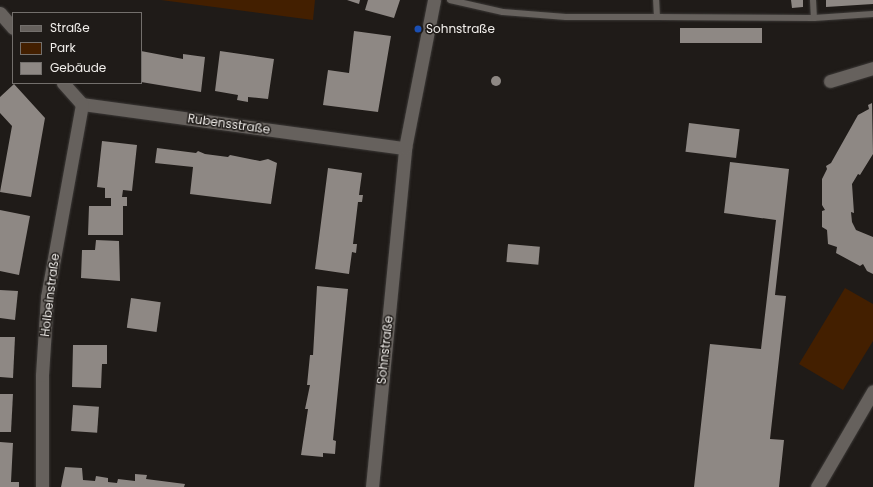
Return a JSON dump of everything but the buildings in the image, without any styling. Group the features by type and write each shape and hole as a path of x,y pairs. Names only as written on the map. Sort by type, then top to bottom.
{"street":[{"name":"Sohnstraße","path":"372,487 405,148 434,0"},
{"path":"0,13 12,27"},
{"path":"830,81 873,68"},
{"path":"64,84 82,104"},
{"name":"Rubensstraße","path":"82,104 405,148"},
{"name":"Holbeinstraße","path":"42,487 42,375 47,297 82,104"},
{"path":"817,487 873,391"}],"lane":[{"path":"450,0 503,12 566,17 814,18 873,14"},
{"path":"656,0 657,17"},
{"path":"813,0 814,18"}],"green space":[{"path":"161,0 315,0 313,20"},
{"path":"845,288 873,304 873,341 843,390 799,364"}],"place":[{"name":"Sohnstraße","path":"418,29"}]}
